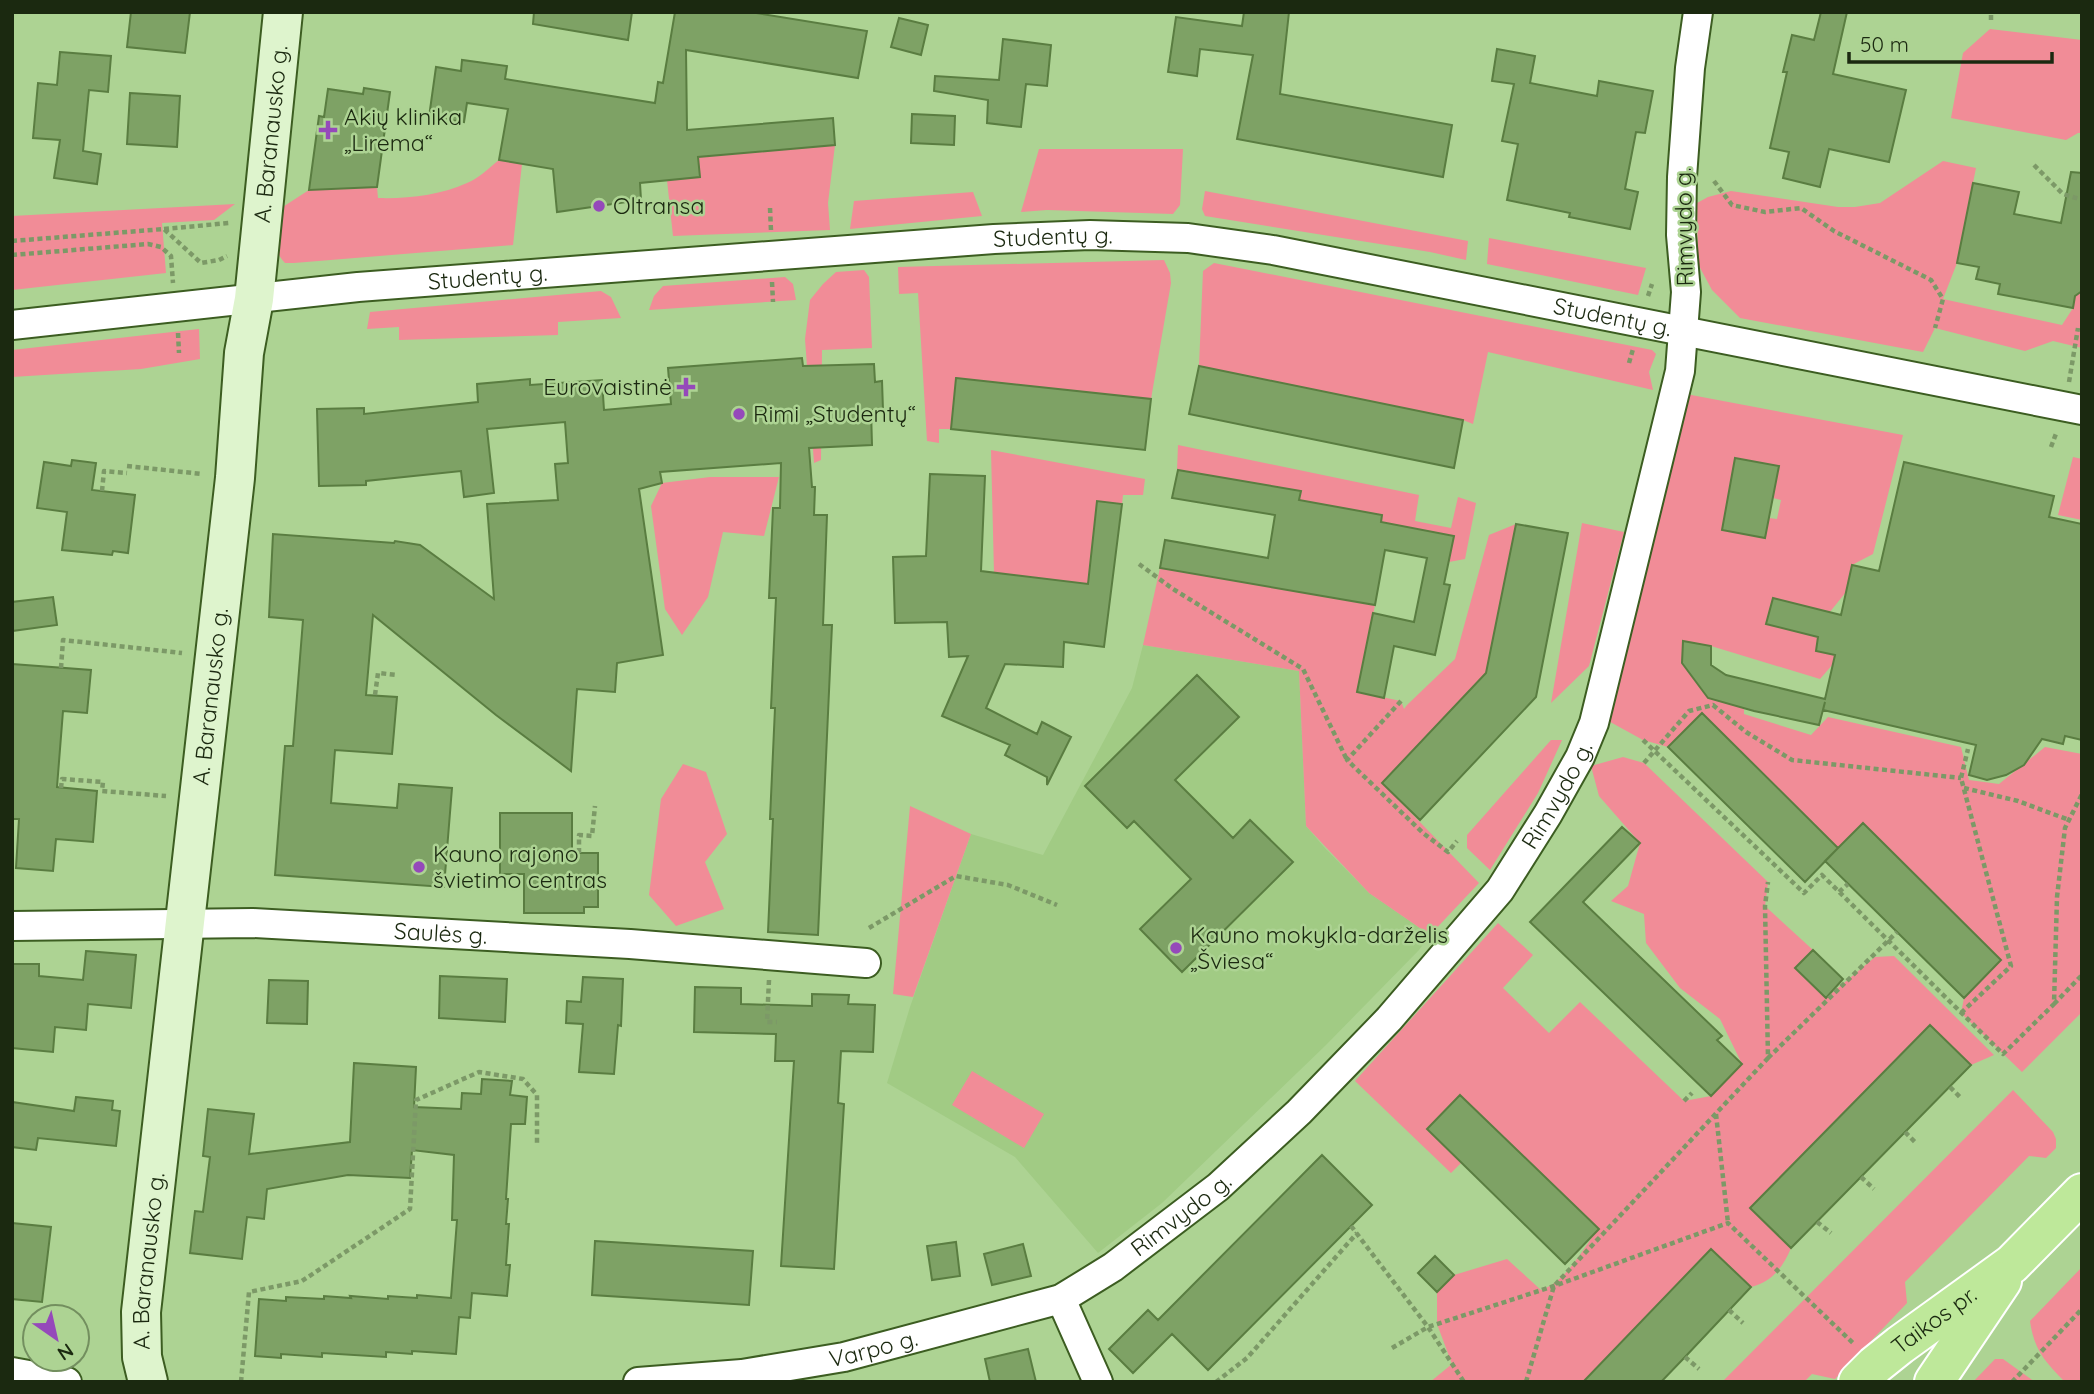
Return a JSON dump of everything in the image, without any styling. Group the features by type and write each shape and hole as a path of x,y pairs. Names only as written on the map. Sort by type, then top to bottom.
{"main road":[{"name":"Taikos pr.","path":"1867,1373 2012,1264 2082,1193"},
{"name":"Taikos pr.","path":"1934,1382 2012,1264"}],"street":[{"name":"A. Baranausko g.","path":"148,1382 142,1357 141,1312 235,478 244,353 254,299 283,12"},
{"name":"Rimvydo g.","path":"1061,1299 1113,1267 1218,1186 1299,1112 1389,1019 1500,891 1574,768 1594,723 1680,371 1686,292 1681,235 1682,177 1690,68 1698,12"},
{"name":"Studentų g.","path":"12,325 358,287 658,263 994,239 1090,235 1188,238 1273,250 2082,410"},
{"name":"Saulės g.","path":"12,926 253,923 603,942 866,962"},
{"name":"Varpo g.","path":"638,1382 742,1374 844,1357 1061,1299"},
{"path":"1061,1299 1098,1382"},
{"path":"12,1372 66,1382"}],"path":[{"path":"1991,12 1991,20"},
{"path":"2035,165 2063,194 2079,199"},
{"path":"1714,181 1732,205 1765,212 1801,208 1834,230 1930,280 1942,299 1935,328"},
{"path":"12,241 236,222"},
{"path":"164,229 201,263"},
{"path":"12,256 148,244 161,247 171,256 180,353"},
{"path":"2071,363 2078,328"},
{"path":"127,466 235,478"},
{"path":"102,491 104,471 127,473"},
{"path":"1139,564 1173,589 1303,669 1347,760 1423,833 1448,852 1457,841"},
{"path":"61,667 63,639 215,656"},
{"path":"376,695 377,673 397,675"},
{"path":"1347,760 1401,701"},
{"path":"1644,763 1689,711 1713,705 1746,732 1793,760 1961,778"},
{"path":"1643,740 1804,893 1822,875 2003,1054 2082,975"},
{"path":"1961,1013 2011,966 1961,778 1968,748"},
{"path":"61,788 62,779 103,782 102,791 198,798"},
{"path":"1963,788 2018,801 2069,820"},
{"path":"2054,1004 2057,897 2065,828 2082,794"},
{"path":"579,853 579,835 592,836 595,807"},
{"path":"869,928 956,876 1007,885 1057,905"},
{"path":"1768,882 1765,905 1768,1058"},
{"path":"1839,892 1848,884"},
{"path":"1526,1382 1554,1286 1768,1058 1897,932"},
{"path":"771,955 767,1021 777,1022"},
{"path":"242,1382 249,1292 302,1281 410,1209 416,1100 479,1072 523,1079 537,1095 537,1146"},
{"path":"1950,1087 1961,1098"},
{"path":"1684,1101 1692,1093"},
{"path":"1716,1114 1728,1223 1867,1373"},
{"path":"1905,1132 1917,1143"},
{"path":"1861,1177 1874,1189"},
{"path":"1817,1222 1831,1233"},
{"path":"1392,1348 1428,1327 1554,1286 1728,1223"},
{"path":"1351,1226 1428,1327 1464,1382"},
{"path":"1216,1382 1247,1358 1357,1233"},
{"path":"2012,1382 2082,1308"},
{"path":"1729,1310 1743,1323"},
{"path":"1685,1357 1699,1369"}],"shaded area":[{"path":"1990,29 2082,40 2082,133 2066,140 1951,118 1963,53"},
{"path":"835,145 828,203 830,230 673,236 667,180 700,177 698,157"},
{"path":"1039,149 1183,149 1180,205 1173,214 1047,210 1021,212"},
{"path":"499,160 522,164 513,245 294,263 285,263 278,252 275,212 309,190 377,187 378,198 424,195 467,183"},
{"path":"1943,161 1976,168 1957,263 1943,299 2062,325 2073,308 2075,296 2082,291 2082,348 2053,341 2025,351 1935,328 1923,352 1740,318 1712,290 1698,264 1697,203 1708,197 1731,191 1838,207 1855,207 1880,203"},
{"path":"1205,191 1468,241 1466,260 1205,216 1202,209"},
{"path":"973,192 982,216 850,229 854,201"},
{"path":"235,204 214,220 162,223 166,273 12,290 12,216"},
{"path":"1489,238 1646,268 1638,295 1487,264"},
{"path":"1164,260 1171,283 1151,399 956,379 951,429 939,429 939,443 927,441 918,293 899,294 898,267"},
{"path":"1214,263 1652,350 1656,354 1649,372 1653,390 1488,352 1473,424 1199,366 1203,271"},
{"path":"864,270 869,277 872,348 822,350 821,460 814,463 805,339 810,300 836,272"},
{"path":"785,277 793,284 796,300 649,310 654,296 663,286"},
{"path":"601,291 611,297 621,318 558,322 558,335 399,340 399,327 367,329 370,312"},
{"path":"199,329 200,359 141,369 12,377 12,350"},
{"path":"1686,394 1903,435 1873,554 1852,565 1846,592 1821,623 1816,651 1840,656 1820,679 1711,646 1682,663 1706,695 1744,708 1744,714 1811,735 1828,717 1961,747 1969,780 1999,784 2045,747 2082,754 2082,1012 2022,1072 1961,1013 1964,998 2001,960 1863,823 1838,848 1702,714 1668,747 1643,740 1603,718","holes":["1735,458 1779,466 1773,498 1781,500 1777,519 1769,518 1765,538","1773,599 1814,609 1808,634 1766,624"]},
{"path":"1178,445 1419,495 1415,521 1451,528 1458,497 1476,503 1465,559 1449,562 1453,536 1392,524 1378,540 1382,515 1299,500 1300,491 1177,470"},
{"path":"991,450 1145,479 1143,495 1123,495 1122,504 1097,501 1088,584 994,573"},
{"path":"2073,457 2082,459 2082,520 2058,515"},
{"path":"710,477 779,477 764,536 723,532 708,597 682,635 665,609 651,506 662,483"},
{"path":"1582,523 1624,532 1589,666 1551,703"},
{"path":"1516,524 1486,673 1382,783 1479,883 1430,935 1369,893 1306,826 1299,671 1143,645 1160,568 1375,605 1357,692 1401,701 1404,709 1455,659 1489,535"},
{"name":"Kauno mokykla-darželis „Šviesa“","path":"1143,645 1299,671 1306,826 1369,893 1430,935 1419,950 1326,1045 1162,1203 1098,1253 1015,1157 887,1083 910,1007 971,834 1043,855 1132,688"},
{"path":"1551,740 1562,740 1538,793 1490,870 1467,848 1467,835"},
{"path":"1623,757 1644,763 1768,882 1765,906 1813,950 1795,968 1826,998 1875,957 1894,956 1994,1055 1971,1065 1930,1025 1751,1208 1791,1248 1780,1267 1765,1281 1751,1287 1711,1249 1583,1382 1430,1382 1452,1364 1437,1324 1437,1292 1454,1275 1507,1259 1541,1290 1559,1280 1598,1229 1460,1095 1427,1129 1461,1163 1451,1173 1355,1081 1498,923 1533,955 1503,988 1549,1033 1580,1002 1684,1101 1711,1096 1742,1064 1720,1019 1680,988 1646,943 1644,914 1611,901 1628,886 1640,843 1599,796 1591,766"},
{"path":"683,764 706,772 727,834 705,862 724,909 676,926 649,895 661,799"},
{"path":"910,806 971,834 913,997 893,994"},
{"path":"972,1071 1044,1114 1024,1148 952,1105"},
{"path":"2013,1090 2053,1132 2056,1148 2046,1158 2029,1156 1905,1282 1907,1303 1835,1379 1812,1374 1804,1382 1722,1382"},
{"path":"2082,1267 2082,1382 2065,1382 2042,1355 2034,1340 2030,1321"},
{"path":"1995,1359 2003,1359 2035,1382 1973,1382"}],"building":[{"path":"131,12 190,12 185,53 127,47"},
{"path":"534,12 632,12 628,40 533,24"},
{"path":"675,12 750,12 867,31 858,78 686,50 687,130 833,118 835,145 698,157 700,177 640,183 641,200 557,212 553,169 499,160 508,109 467,103 464,122 429,117 436,67 461,71 462,60 507,66 505,79 655,103 658,82 663,83"},
{"path":"1244,12 1289,12 1280,94 1452,125 1443,177 1237,139 1253,55 1200,49 1197,76 1168,72 1176,17 1242,26"},
{"path":"1821,12 1847,12 1833,74 1906,90 1889,162 1829,149 1820,187 1783,178 1789,152 1770,148 1787,72 1783,72 1792,35 1814,40"},
{"path":"899,18 928,25 921,55 891,47"},
{"path":"1003,39 1051,45 1047,86 1026,84 1021,127 987,123 988,100 934,91 935,76 999,80"},
{"path":"1497,49 1535,56 1530,83 1597,96 1599,81 1653,91 1645,133 1636,132 1625,189 1638,192 1630,229 1569,217 1570,213 1507,200 1518,144 1502,141 1514,84 1492,81"},
{"path":"60,52 111,56 108,92 89,90 83,151 101,154 97,184 54,178 60,140 33,138 38,83 57,85"},
{"path":"364,88 390,92 377,187 309,190 319,116 324,117 328,89 363,94"},
{"path":"130,93 180,96 177,147 127,144"},
{"path":"912,114 955,116 954,145 911,143"},
{"path":"2071,172 2082,173 2082,291 2075,296 2073,308 1998,294 2000,284 1976,279 1979,267 1957,263 1973,183 2019,192 2014,214 2061,223"},
{"path":"802,358 803,366 874,364 875,382 882,381 883,410 871,410 872,445 809,448 812,487 815,487 814,515 827,515 823,625 832,625 818,935 768,932 775,708 771,708 776,598 769,598 773,508 780,508 781,463 660,472 662,483 639,489 663,655 617,663 615,692 577,689 571,771 496,715 373,615 366,695 397,697 392,754 335,750 331,803 397,808 399,784 452,788 444,887 275,875 285,746 293,746 303,620 269,617 273,534 395,541 420,545 494,599 487,504 558,500 555,464 568,463 565,422 487,429 494,493 464,497 461,471 366,481 366,485 319,486 317,409 364,408 364,414 478,402 477,384 530,379 530,385 602,380 604,410 671,404 668,368"},
{"path":"1199,366 1463,420 1454,468 1189,414"},
{"path":"956,378 1151,399 1145,450 951,429"},
{"path":"1735,458 1779,466 1765,538 1722,530"},
{"path":"72,460 96,463 92,490 135,495 128,553 113,551 112,555 62,550 67,512 37,508 44,462 71,466"},
{"path":"1904,462 2054,496 2049,517 2082,524 2082,740 2065,736 2063,744 2042,739 2024,765 2006,775 1987,780 1969,775 1976,745 1823,710 1825,702 1819,725 1754,711 1708,698 1682,663 1683,641 1711,646 1711,665 1726,675 1825,699 1835,655 1816,651 1818,637 1766,624 1773,598 1841,615 1852,565 1879,571"},
{"path":"1178,470 1301,491 1299,500 1382,515 1381,522 1454,536 1444,584 1450,585 1435,655 1394,646 1384,698 1357,692 1373,613 1414,622 1427,558 1385,550 1375,605 1160,568 1165,540 1268,558 1275,515 1172,498"},
{"path":"930,474 985,476 981,571 1088,584 1097,501 1122,504 1104,647 1064,642 1063,667 1005,664 986,708 1037,734 1042,722 1071,737 1047,785 1047,777 1005,755 1010,745 942,716 968,656 949,657 947,622 895,623 893,557 926,556"},
{"path":"1516,524 1568,533 1536,697 1420,820 1382,783 1486,673"},
{"path":"53,597 57,625 12,631 12,602"},
{"path":"12,664 91,670 87,713 63,711 57,787 97,791 93,842 56,839 53,871 16,868 19,819 12,819"},
{"path":"1197,675 1239,717 1175,780 1233,838 1250,820 1293,862 1182,972 1140,929 1191,879 1134,821 1127,828 1085,786"},
{"path":"1702,713 1838,848 1805,882 1668,747"},
{"path":"500,813 572,813 572,853 598,853 598,907 584,907 584,913 524,913 524,874 500,874"},
{"path":"1863,823 2001,960 1964,998 1825,861"},
{"path":"1622,827 1640,843 1583,902 1722,1036 1717,1040 1742,1064 1711,1096 1530,922"},
{"path":"1813,950 1843,979 1826,998 1795,968"},
{"path":"86,951 136,955 131,1008 88,1004 86,1030 55,1027 53,1052 12,1048 12,964 39,964 39,976 83,980"},
{"path":"440,976 507,979 505,1022 439,1018"},
{"path":"583,977 623,979 621,1026 618,1025 614,1074 579,1072 583,1024 566,1023 567,1001 581,1002"},
{"path":"269,980 308,981 307,1024 267,1023"},
{"path":"695,987 741,988 741,1004 812,1006 812,994 849,995 848,1004 875,1005 873,1052 841,1051 838,1103 844,1104 834,1269 781,1266 794,1061 775,1061 776,1034 694,1032"},
{"path":"1930,1025 1971,1065 1791,1248 1750,1208"},
{"path":"354,1063 416,1067 414,1107 461,1109 462,1093 481,1094 482,1079 512,1081 510,1095 527,1097 525,1124 511,1124 506,1199 506,1224 509,1224 506,1265 510,1265 507,1296 472,1293 470,1318 459,1317 456,1354 412,1351 412,1354 386,1352 386,1357 322,1353 322,1357 281,1354 281,1358 255,1356 259,1299 286,1301 286,1297 324,1299 324,1296 351,1298 350,1296 388,1299 388,1296 417,1298 417,1295 451,1298 457,1220 452,1220 454,1155 412,1150 410,1178 348,1175 267,1189 264,1219 247,1217 242,1259 190,1253 195,1211 203,1212 210,1157 203,1156 208,1109 254,1114 249,1154 350,1142"},
{"path":"1460,1095 1599,1229 1565,1264 1427,1129"},
{"path":"76,1097 113,1101 112,1110 120,1111 116,1146 38,1138 36,1150 12,1147 12,1102 74,1111"},
{"path":"1322,1155 1372,1205 1208,1370 1172,1334 1133,1373 1109,1349 1148,1310 1158,1320"},
{"path":"12,1223 51,1227 42,1302 12,1299"},
{"path":"595,1241 753,1251 749,1305 592,1295"},
{"path":"956,1242 960,1276 932,1280 927,1246"},
{"path":"1023,1244 1031,1276 992,1285 984,1254"},
{"path":"1711,1249 1751,1287 1661,1382 1583,1382"},
{"path":"1435,1256 1454,1275 1437,1292 1418,1273"},
{"path":"1028,1349 1036,1382 990,1382 985,1359"}],"place":[{"name":"Akių klinika „Lirema“","path":"328,130"},
{"name":"Oltransa","path":"599,206"},
{"name":"Eurovaistinė","path":"686,387"},
{"name":"Rimi „Studentų“","path":"739,414"},
{"name":"Kauno rajono švietimo centras","path":"419,867"},
{"name":"Kauno mokykla-darželis „Šviesa“","path":"1176,948"}]}
